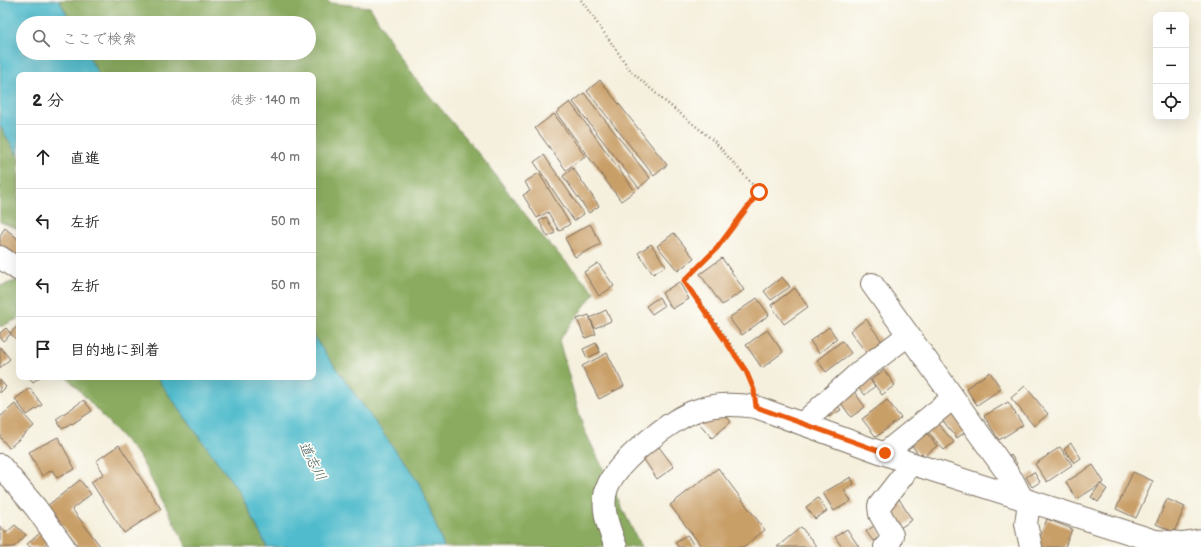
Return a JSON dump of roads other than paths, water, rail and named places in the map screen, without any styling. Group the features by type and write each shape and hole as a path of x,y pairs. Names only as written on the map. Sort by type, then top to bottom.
{"street":[{"path":"0,257 16,268"},
{"path":"872,284 1026,501 1026,524 1031,547"},
{"path":"802,424 862,370 908,335"},
{"path":"885,453 953,398"},
{"path":"616,547 607,524 605,501 607,488 619,468 638,450 687,414 717,405 756,407 910,462 1026,501 1155,541 1182,543 1201,540"},
{"path":"885,547 890,542 892,535 880,514 879,506 904,474 910,462"},
{"path":"0,465 36,508 64,547"}],"water":[{"path":"0,0 59,0 68,16 16,16 16,60 91,60 97,72 16,72 16,152 0,126"},
{"name":"道志川","path":"316,340 421,486 444,547 267,547 240,493 158,380 316,380"}]}
